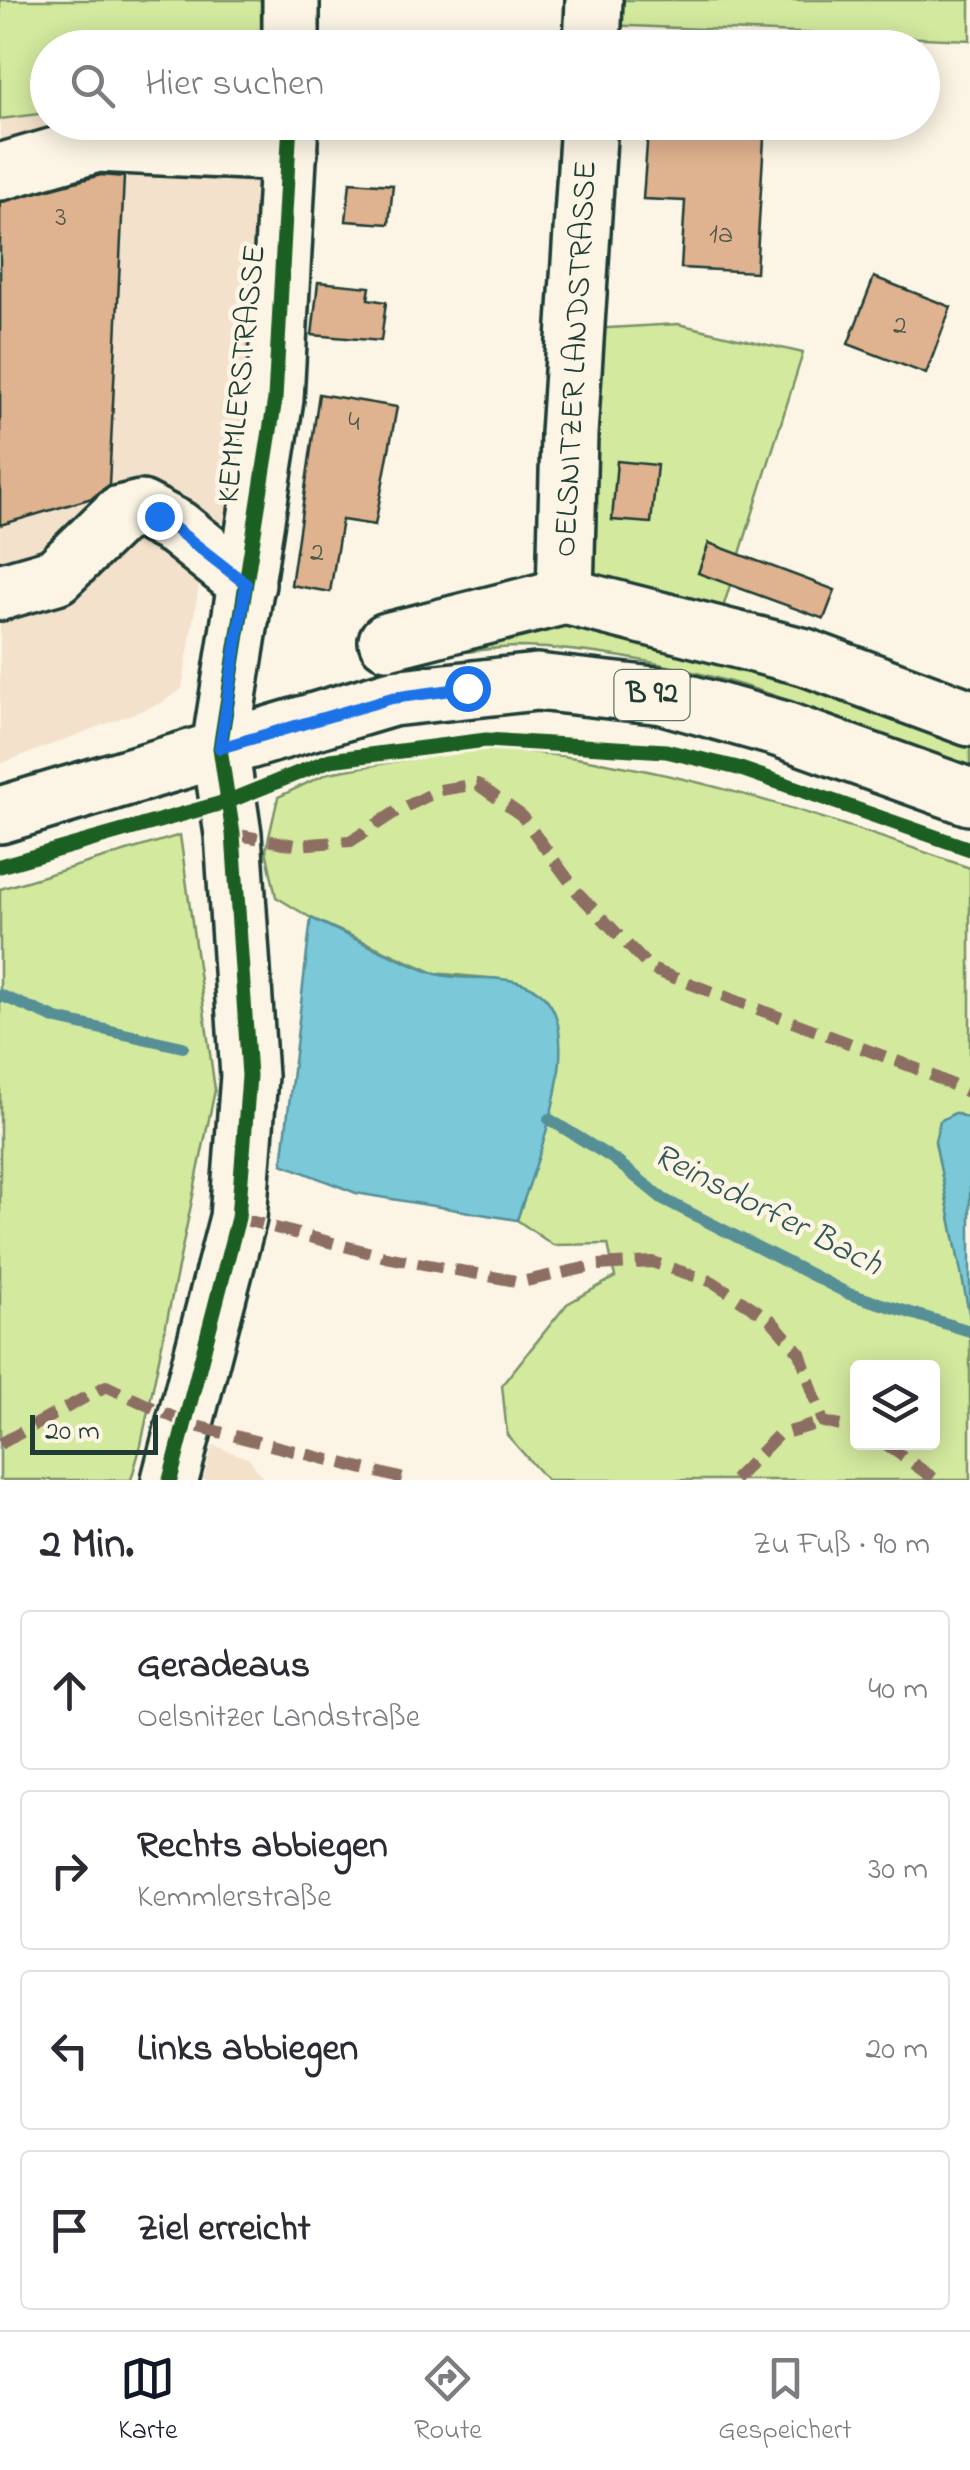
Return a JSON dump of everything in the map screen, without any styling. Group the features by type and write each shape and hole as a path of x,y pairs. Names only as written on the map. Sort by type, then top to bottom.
{"street":[{"path":"290,30 291,0"},
{"path":"593,30 594,0"},
{"path":"0,172 97,144 225,140"},
{"name":"KEMMLERSTRASSE","path":"170,1480 238,1218 249,1076 233,834 220,748 275,400 289,140"},
{"name":"OELSNITZER LANDSTRASSE","path":"565,596 569,434 587,140"},
{"path":"0,592 56,576 120,514 141,509 177,528 246,584"},
{"name":"OELSNITZER LANDSTRASSE","path":"387,641 565,596 805,657 970,718"},
{"name":"B 92","path":"0,815 392,698 537,682 663,696 781,729 970,797"}],"shaded area":[{"path":"30,115 30,140 261,140 267,233 248,476 232,518 208,530 182,689 161,703 0,764 0,119"},
{"path":"213,1445 250,1459 264,1480 203,1480"}],"green space":[{"path":"0,0 261,0 261,30 30,30 30,115 0,119"},
{"path":"607,0 970,0 970,40 940,39 940,30 727,30 606,25"},
{"path":"678,324 803,353 721,614 597,582 581,549 591,329"},
{"path":"576,612 970,729 970,769 806,706 695,672 639,660 522,647 423,658"},
{"path":"474,748 538,753 664,774 726,790 849,826 970,868 970,1119 955,1113 940,1121 935,1141 970,1316 970,1480 547,1480 507,1435 502,1385 567,1304 615,1277 608,1244 553,1245 517,1220 549,1119 498,979 434,973 311,918 276,897 266,850 278,797 328,773"},
{"path":"180,835 215,1090 141,1445 131,1480 0,1480 0,889"}],"water":[{"path":"311,918 430,972 517,982 549,1002 559,1027 555,1094 517,1220 356,1193 282,1164"},
{"path":"955,1113 970,1119 970,1318 935,1141 940,1121"}],"building":[{"path":"647,140 764,140 756,272 681,268 685,201 643,199"},
{"path":"101,175 124,177 109,485 92,498 0,525 0,202"},
{"path":"350,182 393,185 389,224 346,221"},
{"path":"874,277 951,307 926,374 848,344"},
{"path":"318,282 370,287 368,299 386,302 381,341 312,335"},
{"path":"319,394 397,407 375,525 342,520 330,592 291,585"},
{"path":"617,461 657,465 651,523 612,520"},
{"path":"709,543 835,590 824,619 698,573"}],"waterway":[{"name":"Reinsdorfer Bach","path":"0,995 57,1019 183,1047"},
{"name":"Reinsdorfer Bach","path":"549,1119 615,1160 663,1199 849,1294 970,1331"}],"marked path":[{"path":"233,834 295,845 351,841 397,811 440,790 477,784 521,815 578,893 651,969 915,1068 970,1093"},
{"path":"238,1218 386,1257 521,1282 598,1265 652,1262 713,1282 770,1319 800,1353 823,1422 850,1428"},
{"path":"0,1444 106,1386 188,1424 408,1480"},
{"path":"734,1480 778,1435 823,1422"},
{"path":"894,1450 936,1480"}],"cycle path":[{"path":"170,1480 238,1218 249,1076 233,834 220,748 275,399 289,140"},
{"path":"0,866 229,801 330,760 486,740 666,751 738,768 970,849"}],"route":[{"path":"159,516 246,584 224,700 220,748 392,698 467,688"}]}
